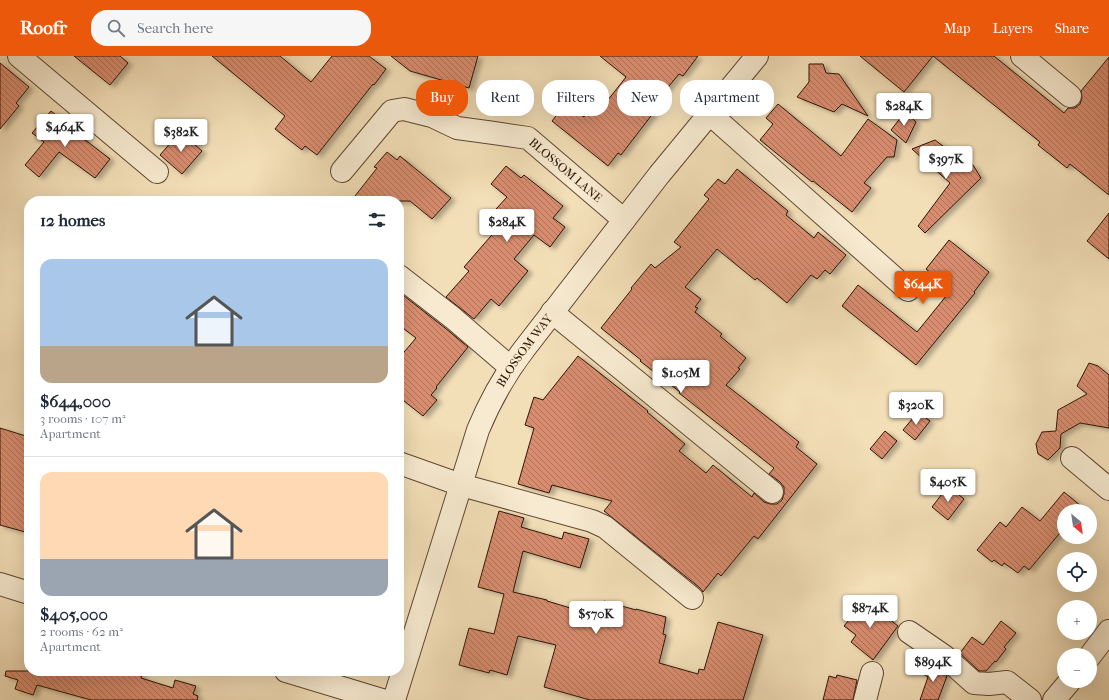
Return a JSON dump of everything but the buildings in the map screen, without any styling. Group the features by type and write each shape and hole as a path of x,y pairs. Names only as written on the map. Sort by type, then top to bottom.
{"street":[{"path":"19,56 157,172"},
{"name":"BLOSSOM WAY","path":"738,80 757,56"},
{"path":"1022,56 1070,96"},
{"name":"BLOSSOM LANE","path":"342,171 392,111 404,109 432,116 457,128 528,138 624,220"},
{"name":"BLOSSOM WAY","path":"404,668 478,430 488,405 510,368 552,312 659,175 708,116"},
{"path":"712,116 908,290"},
{"path":"404,280 453,318 510,368"},
{"path":"552,312 772,492"},
{"path":"1072,458 1109,488"},
{"path":"404,465 461,486 592,521 605,527 692,598"},
{"path":"0,584 24,591"},
{"path":"1096,648 1109,631"},
{"path":"909,632 944,656 974,683 988,684 1007,682 1030,700"},
{"path":"864,700 872,673"},
{"path":"303,676 382,700"},
{"name":"BLOSSOM WAY","path":"394,700 402,676"},
{"path":"1054,700 1064,688"}]}
